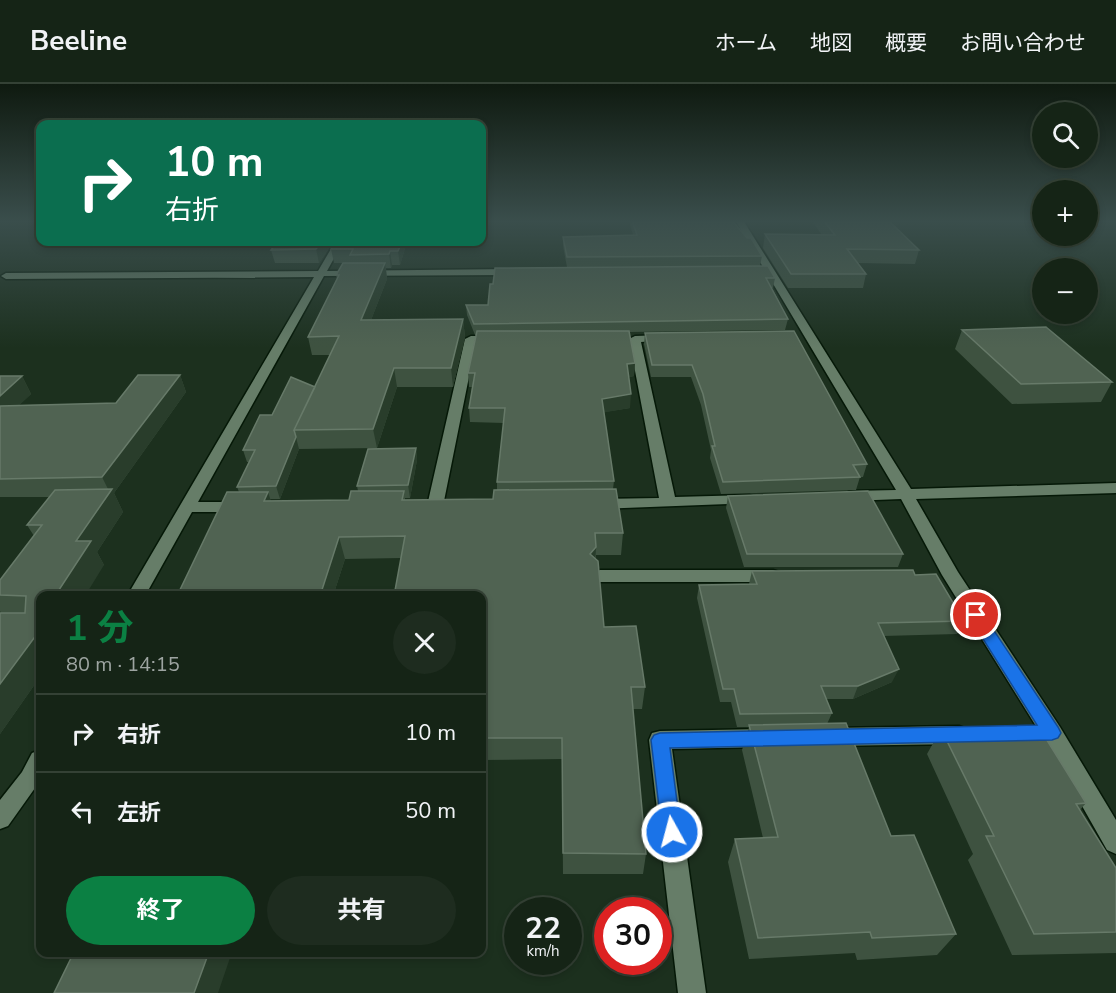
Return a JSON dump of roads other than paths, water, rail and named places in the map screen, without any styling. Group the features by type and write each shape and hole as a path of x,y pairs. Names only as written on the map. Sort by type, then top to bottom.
{"street":[{"path":"139,591 328,262"},
{"path":"765,262 804,335 906,494 951,575 1052,733 1116,842"},
{"path":"758,271 770,271"},
{"path":"6,276 522,272"},
{"path":"668,503 629,339 682,338"},
{"path":"435,506 471,339 507,339"},
{"path":"835,496 1116,488"},
{"path":"587,504 763,499"},
{"path":"186,507 257,507"},
{"path":"927,576 951,575"},
{"path":"600,576 787,576"},
{"path":"1028,733 1052,733"},
{"path":"692,993 660,740 980,734"},
{"path":"0,818 36,768"}]}
